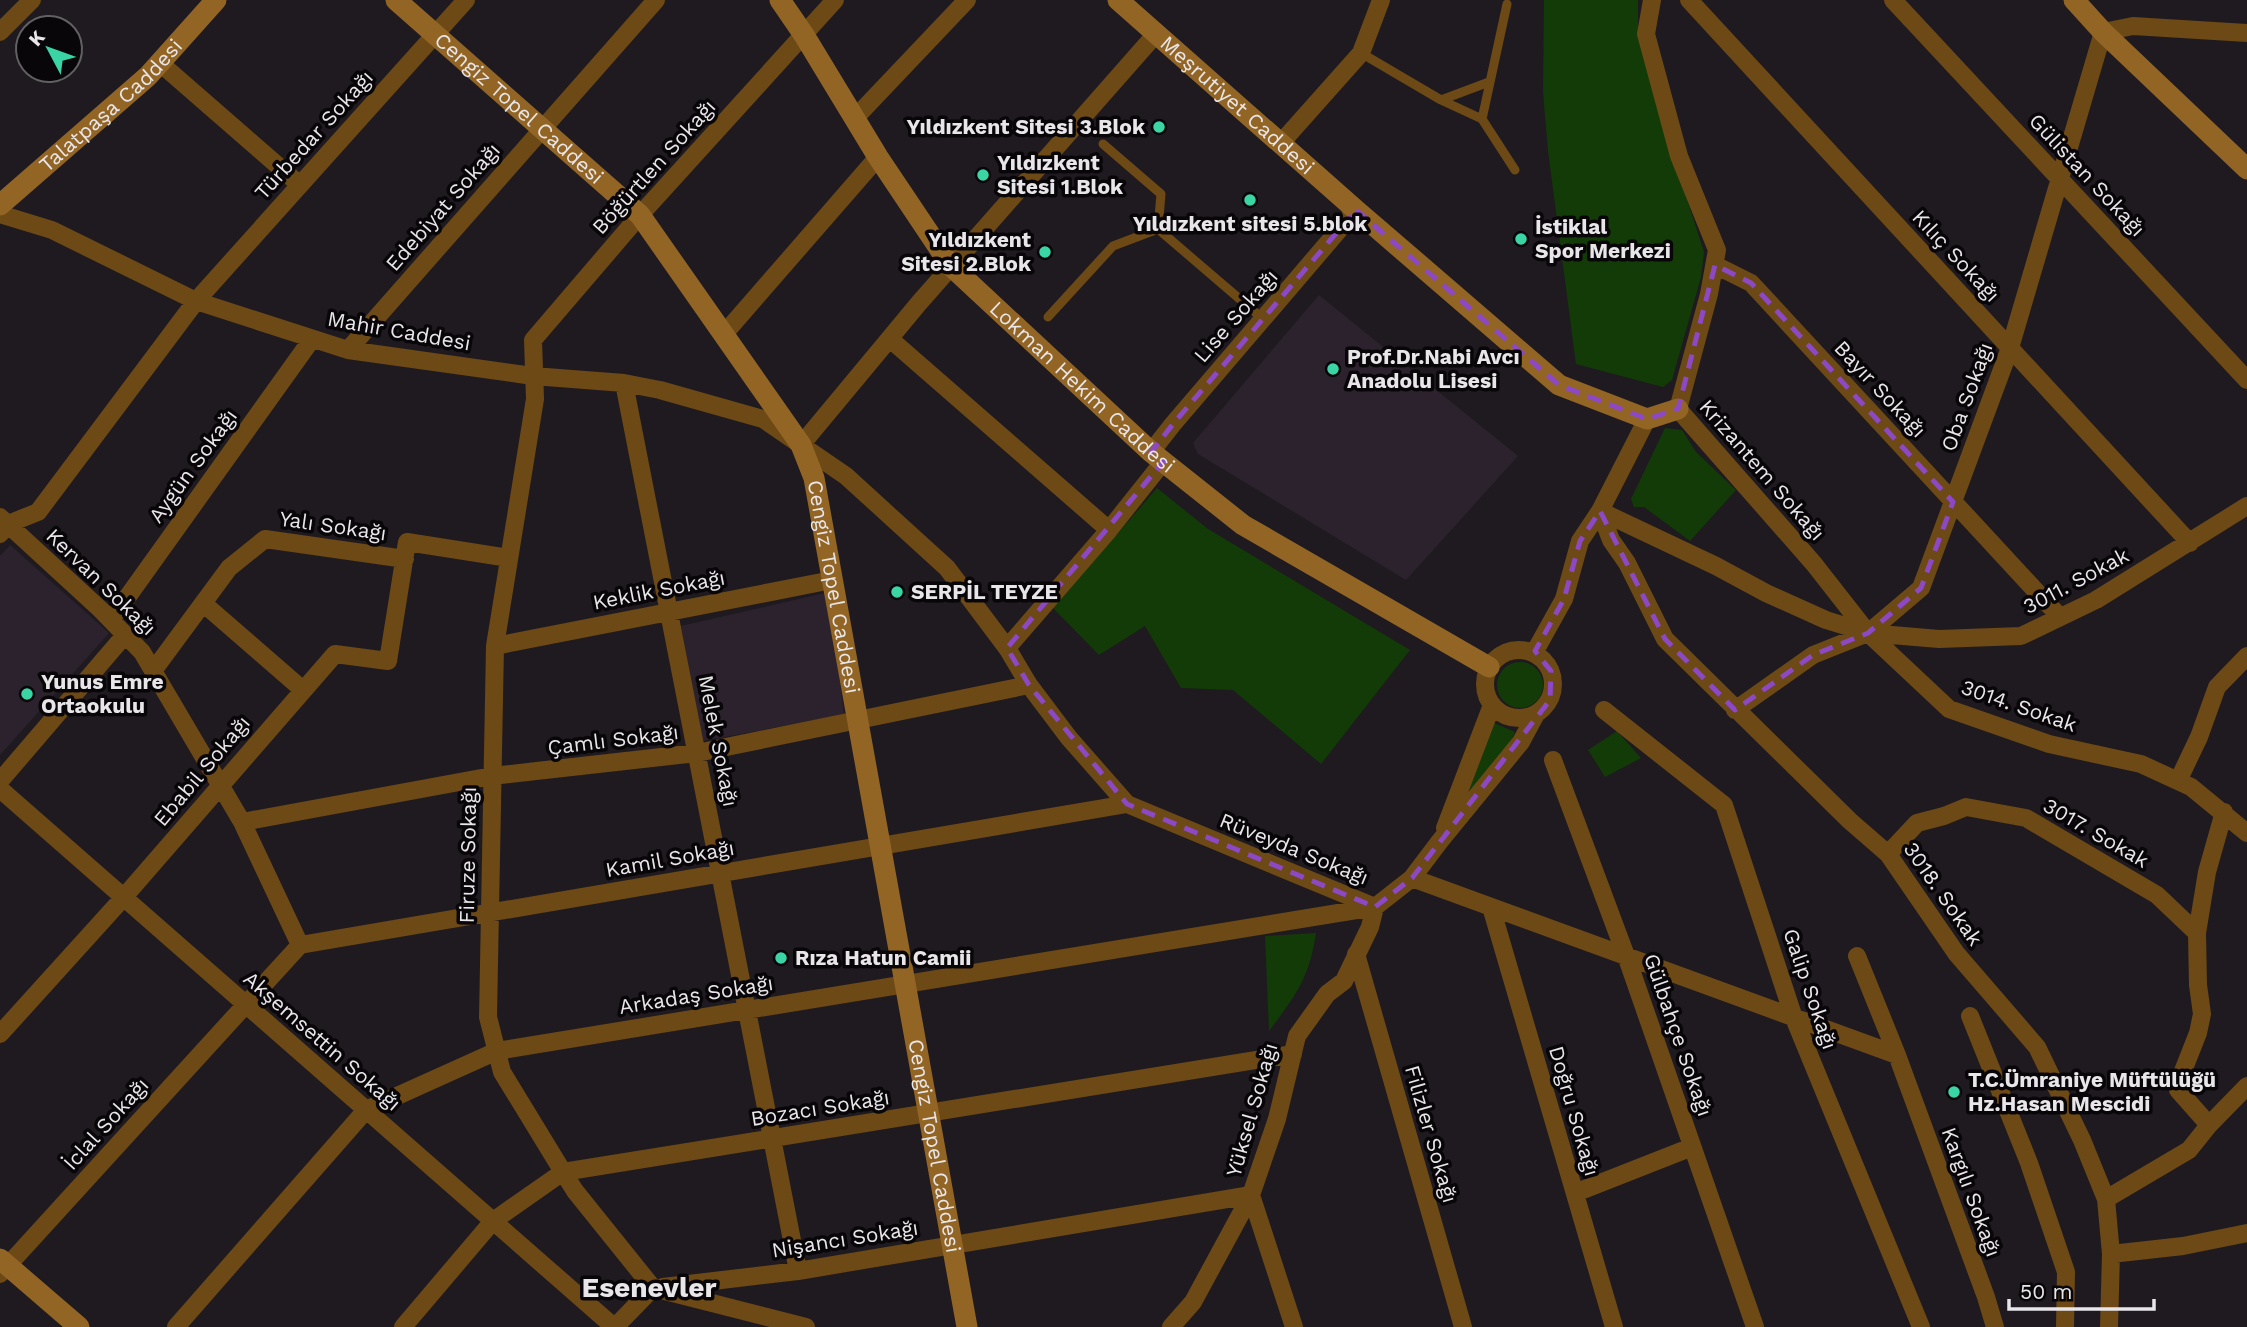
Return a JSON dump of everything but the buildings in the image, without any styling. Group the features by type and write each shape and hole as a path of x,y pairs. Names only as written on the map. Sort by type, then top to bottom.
{"street":[{"path":"0,32 32,0"},
{"name":"Talatpaşa Caddesi","path":"0,205 138,85 216,0"},
{"name":"Cengiz Topel Caddesi","path":"396,0 640,215 801,446 814,478 967,1327"},
{"name":"Türbedar Sokağı","path":"3,525 38,512 196,301 467,0"},
{"name":"Edebiyat Sokağı","path":"348,350 656,0"},
{"name":"Lokman Hekim Caddesi","path":"780,0 878,157 951,266 1157,457 1243,525 1489,667"},
{"name":"Böğürtlen Sokağı","path":"533,376 533,340 640,215 835,0"},
{"path":"854,118 967,0"},
{"name":"Meşrutiyet Caddesi","path":"1118,0 1559,385 1647,419"},
{"path":"1280,144 1361,53 1381,0"},
{"name":"Krizantem Sokağı","path":"1652,0 1646,34 1679,156 1717,250 1716,265 1678,409 1814,564 1868,633"},
{"name":"Kılıç Sokağı","path":"1689,0 2190,543"},
{"name":"Gülistan Sokağı","path":"1894,0 2247,380"},
{"path":"2074,0 2103,32 2247,169"},
{"path":"2103,32 2133,26 2247,33"},
{"name":"Oba Sokağı","path":"1868,633 1921,588 2010,348 2103,32"},
{"path":"801,446 951,266 1155,35"},
{"path":"160,63 300,185"},
{"path":"724,334 878,157"},
{"name":"Lise Sokağı","path":"1007,648 1109,530 1157,457 1263,319 1356,210"},
{"name":"Mahir Caddesi","path":"0,214 52,230 196,301 348,350 533,376 624,383 660,390 763,419 801,446"},
{"name":"Bayır Sokağı","path":"1716,265 1751,283 2060,617"},
{"name":"Aygün Sokağı","path":"111,620 312,339"},
{"path":"890,339 1109,530"},
{"name":"Firuze Sokağı","path":"533,376 535,398 495,646 488,1017 502,1072 575,1191 653,1288"},
{"name":"Melek Sokağı","path":"624,383 798,1271"},
{"path":"1534,653 1564,599 1580,541 1600,511 1647,419 1678,409"},
{"name":"Rüveyda Sokağı","path":"801,446 846,476 947,568 1007,648 1029,685 1069,738 1127,804 1375,907 1412,878"},
{"name":"3011. Sokak","path":"1868,633 1939,639 2021,636 2096,600 2247,506"},
{"name":"3014. Sokak","path":"1600,511 1766,593 1826,620 1868,633 1949,709 2049,744 2141,764 2190,787 2247,833"},
{"name":"3018. Sokak","path":"1600,511 1611,540 1627,563 1665,639 1850,821 1888,854 1956,954 2037,1047 2082,1140 2106,1199 2111,1254 2109,1327"},
{"name":"Kervan Sokağı","path":"3,525 111,620 142,652 242,822 300,945"},
{"name":"Yalı Sokağı","path":"153,671 229,568 265,539 405,559 407,542 509,558"},
{"name":"Ebabil Sokağı","path":"0,1034 124,897 335,654 387,662 405,559"},
{"name":"Keklik Sokağı","path":"495,646 832,580"},
{"path":"204,604 303,690"},
{"path":"1735,710 1813,655 1868,633"},
{"path":"0,781 125,635"},
{"path":"1536,714 1517,718 1508,716 1492,705 1485,687 1489,667 1503,654 1522,649 1534,653 1547,663 1554,681 1550,700 1536,714 1521,742 1412,878 1896,1055"},
{"path":"2178,781 2199,737 2217,687 2247,656"},
{"name":"Çamlı Sokağı","path":"242,822 492,776 697,753 1029,685"},
{"path":"1440,841 1492,705"},
{"name":"Galip Sokağı","path":"1604,710 1724,805 1794,1017 1922,1327"},
{"name":"Gülbahçe Sokağı","path":"1553,760 1626,956 1755,1327"},
{"name":"Akşemsettin Sokağı","path":"0,789 615,1327"},
{"name":"Kamil Sokağı","path":"300,945 1127,804"},
{"name":"3017. Sokak","path":"1888,854 1917,823 1966,807 2026,818 2157,895 2197,933"},
{"path":"2209,1125 2178,1090 2202,1014 2198,985 2197,933 2207,872 2224,813"},
{"name":"Yüksel Sokağı","path":"1171,1327 1193,1302 1251,1195 1277,1119 1297,1036 1327,994 1344,981 1370,927 1375,907"},
{"name":"Arkadaş Sokağı","path":"366,1110 497,1051 1375,907"},
{"name":"Doğru Sokağı","path":"1491,907 1614,1327"},
{"path":"245,1004 300,945"},
{"name":"Filizler Sokağı","path":"1356,954 1463,1327"},
{"name":"Kargılı Sokağı","path":"1857,956 1986,1297 1994,1327"},
{"name":"İclal Sokağı","path":"3,1266 245,1004"},
{"path":"1970,1016 2029,1163 2066,1272 2065,1327"},
{"name":"Bozacı Sokağı","path":"403,1327 493,1221 563,1172 1293,1054"},
{"path":"2106,1199 2189,1150 2247,1086"},
{"path":"176,1327 366,1110"},
{"path":"1575,1193 1692,1147"},
{"path":"1251,1195 1294,1327"},
{"name":"Nişancı Sokağı","path":"653,1288 798,1271 1251,1195"},
{"path":"2111,1254 2247,1233"},
{"path":"3,1266 79,1327"},
{"path":"615,1327 653,1288 806,1327"}],"lane":[{"path":"1482,119 1507,4"},
{"path":"1361,53 1441,100 1482,119 1515,170"},
{"path":"1441,100 1489,82"},
{"path":"1103,144 1161,194 1158,229"},
{"path":"1048,317 1113,246 1158,229"},
{"path":"1158,229 1263,319"}],"highlighted area":[{"path":"1356,210 1559,385 1647,419 1678,409 1715,265 1751,283 1953,502 1921,588 1868,633 1813,655 1735,710 1665,639 1600,511 1580,541 1564,599 1535,651 1551,671 1550,700 1412,878 1375,907 1127,804 1029,685 1007,648 1163,462 1151,452"}],"shaded area":[{"name":"Prof.Dr.Nabi Avcı Anadolu Lisesi","path":"1319,295 1518,456 1406,580 1198,454 1193,443"},
{"name":"Yunus Emre Ortaokulu","path":"10,545 109,633 0,755 0,556"},
{"path":"829,592 844,715 702,741 681,626"}],"green space":[{"path":"1544,0 1638,0 1638,37 1704,252 1701,277 1672,380 1663,387 1576,364 1548,151 1543,92"},
{"path":"1665,428 1682,430 1696,452 1736,490 1690,541 1644,507 1634,507 1631,499"},
{"path":"1157,488 1208,529 1410,650 1321,764 1233,690 1181,688 1145,626 1099,655 1053,608"},
{"path":"1520,662 1536,669 1543,685 1536,701 1520,708 1504,701 1497,685 1504,669"},
{"path":"1494,723 1515,732 1510,743 1464,801"},
{"path":"1617,731 1641,758 1605,777 1588,750"},
{"path":"1316,933 1310,963 1300,986 1269,1031 1265,936"}],"place":[{"name":"Yıldızkent Sitesi 3.Blok","path":"1159,127"},
{"name":"Yıldızkent Sitesi 1.Blok","path":"983,175"},
{"name":"Yıldızkent sitesi 5.blok","path":"1250,200"},
{"name":"İstiklal Spor Merkezi","path":"1521,239"},
{"name":"Yıldızkent Sitesi 2.Blok","path":"1045,252"},
{"name":"Prof.Dr.Nabi Avcı Anadolu Lisesi","path":"1333,369"},
{"name":"SERPİL TEYZE","path":"897,592"},
{"name":"Yunus Emre Ortaokulu","path":"27,694"},
{"name":"Rıza Hatun Camii","path":"781,958"},
{"name":"T.C.Ümraniye Müftülüğü Hz.Hasan Mescidi","path":"1954,1092"}],"district":[{"name":"Esenevler","path":"649,1287"}]}
